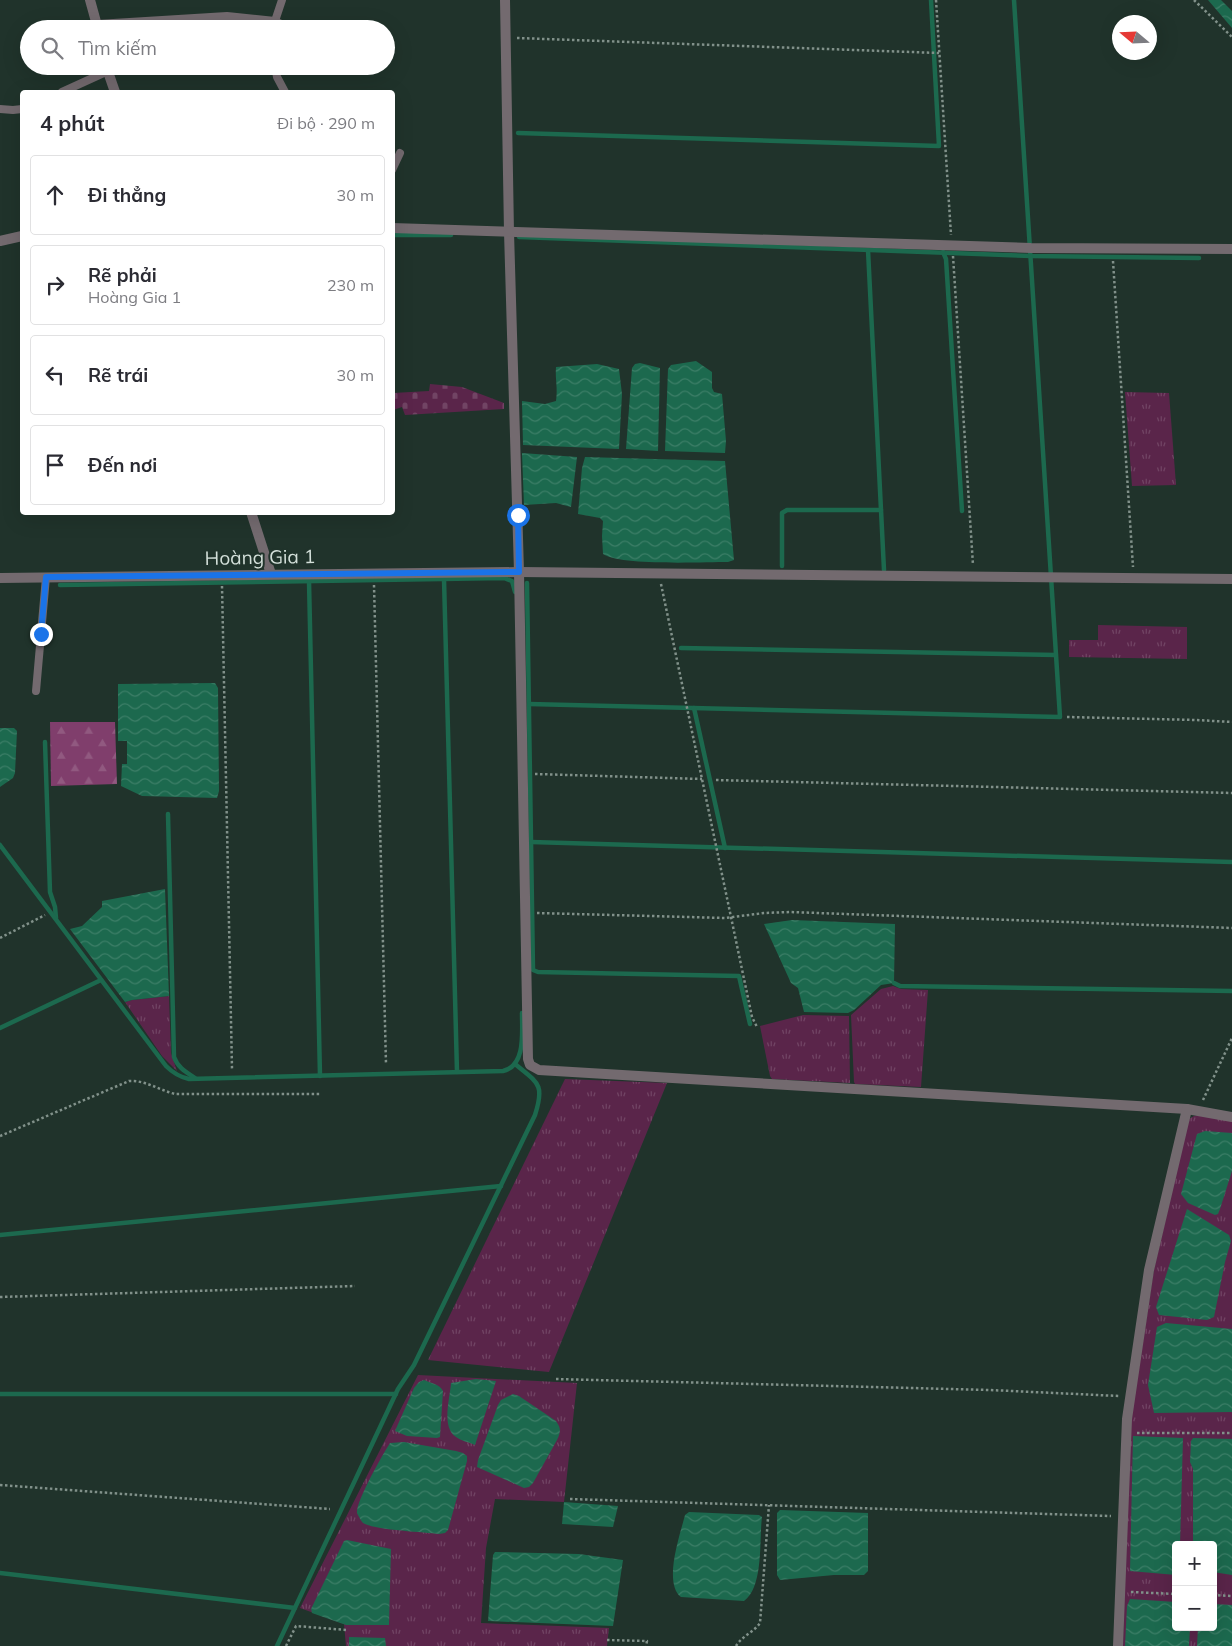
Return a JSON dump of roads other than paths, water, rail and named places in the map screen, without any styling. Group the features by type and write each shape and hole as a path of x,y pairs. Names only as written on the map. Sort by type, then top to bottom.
{"street":[{"path":"90,0 95,20"},
{"path":"505,0 509,232 519,572 528,1060 530,1065 539,1070 1187,1109 1232,1117"},
{"path":"109,75 113,90"},
{"path":"395,228 952,246 1232,249"},
{"path":"0,241 20,236"},
{"path":"252,515 271,574"},
{"name":"Hoàng Gia 1","path":"0,578 519,572 1232,579"},
{"path":"1118,1646 1126,1433 1130,1396 1149,1270 1187,1109"}],"lane":[{"path":"276,20 282,0"},
{"path":"175,20 227,16 248,20"},
{"path":"66,90 95,75"},
{"path":"277,75 284,90"},
{"path":"0,109 20,109"},
{"path":"395,164 400,153"},
{"path":"36,691 46,577"}],"water":[{"path":"1208,0 1221,0 1232,11 1232,28"},
{"path":"696,361 712,372 712,388 714,392 722,394 726,441 725,453 665,451 668,369 671,365"},
{"path":"640,363 660,368 658,451 626,449 632,368 635,364"},
{"path":"597,364 619,369 622,394 619,449 523,445 522,401 545,404 556,401 556,367"},
{"path":"522,453 577,457 571,507 556,503 524,505"},
{"path":"585,457 725,461 734,560 728,562 644,562 613,558 603,554 603,521 600,518 578,514 582,468"},
{"path":"215,683 218,688 219,791 217,798 142,796 121,786 122,764 127,764 127,741 118,741 118,684"},
{"path":"0,728 14,728 17,731 15,773 13,778 0,787"},
{"path":"165,889 169,996 125,1002 70,929 82,926 102,907 102,901"},
{"path":"792,920 895,924 894,983 881,985 854,1010 848,1013 804,1012 798,988 791,983 764,924"},
{"path":"1205,1131 1232,1133 1232,1171 1220,1209 1218,1214 1215,1215 1188,1203 1181,1194 1197,1134"},
{"path":"1187,1209 1229,1235 1231,1241 1214,1317 1207,1320 1159,1315 1156,1307"},
{"path":"1166,1323 1232,1329 1232,1412 1154,1413 1148,1385 1157,1327"},
{"path":"476,1379 496,1381 475,1445 458,1438 451,1432 448,1412 451,1383"},
{"path":"424,1380 437,1385 443,1391 440,1437 437,1438 407,1436 395,1431 414,1388 419,1382"},
{"path":"513,1394 556,1421 560,1430 557,1440 533,1483 529,1487 524,1488 477,1467 498,1405 501,1400"},
{"path":"1133,1436 1183,1438 1180,1541 1172,1541 1172,1575 1130,1571"},
{"path":"1193,1438 1232,1439 1232,1575 1217,1573 1217,1541 1193,1541 1191,1441"},
{"path":"404,1442 456,1451 467,1456 448,1530 445,1533 439,1534 377,1527 363,1523 357,1513 365,1488 390,1443"},
{"path":"564,1502 618,1506 613,1527 562,1524"},
{"path":"780,1510 868,1513 868,1571 864,1575 834,1575 780,1580 777,1575 777,1513"},
{"path":"689,1512 759,1515 762,1517 758,1574 755,1585 744,1601 681,1597 676,1590 673,1581 674,1558 685,1515"},
{"path":"344,1541 391,1549 389,1625 346,1625 312,1613 311,1609"},
{"path":"495,1552 579,1554 623,1560 613,1626 488,1621 493,1555"},
{"path":"1130,1599 1172,1602 1172,1631 1190,1631 1189,1646 1125,1646 1127,1606"},
{"path":"1217,1604 1232,1605 1232,1646 1197,1646 1198,1631 1217,1631"},
{"path":"349,1637 385,1638 386,1646 349,1646"}],"waterway":[{"path":"518,133 939,146 931,0"},
{"path":"529,704 1060,717 1014,0"},
{"path":"395,235 451,235"},
{"path":"519,237 1032,256 1199,258"},
{"path":"868,250 884,570"},
{"path":"943,252 946,259 962,511"},
{"path":"782,566 782,513 787,510 881,510"},
{"path":"60,585 504,578 512,581 515,592"},
{"path":"444,579 457,1072"},
{"path":"309,581 320,1076"},
{"path":"527,583 533,970 538,972 739,976 750,1024"},
{"path":"681,648 1056,655"},
{"path":"694,708 725,848"},
{"path":"45,742 50,892 56,918"},
{"path":"168,814 174,1057 180,1067 195,1078"},
{"path":"531,842 1232,862"},
{"path":"0,845 166,1066 182,1077 189,1079 503,1071 510,1068 516,1062 519,1055 522,1038 522,1013"},
{"path":"0,1028 101,980"},
{"path":"894,983 900,986 1232,991"},
{"path":"277,1646 398,1389 414,1365 535,1115 539,1090 534,1080 515,1064"},
{"path":"0,1235 501,1186"},
{"path":"0,1394 396,1394"},
{"path":"0,1573 295,1608"}]}
